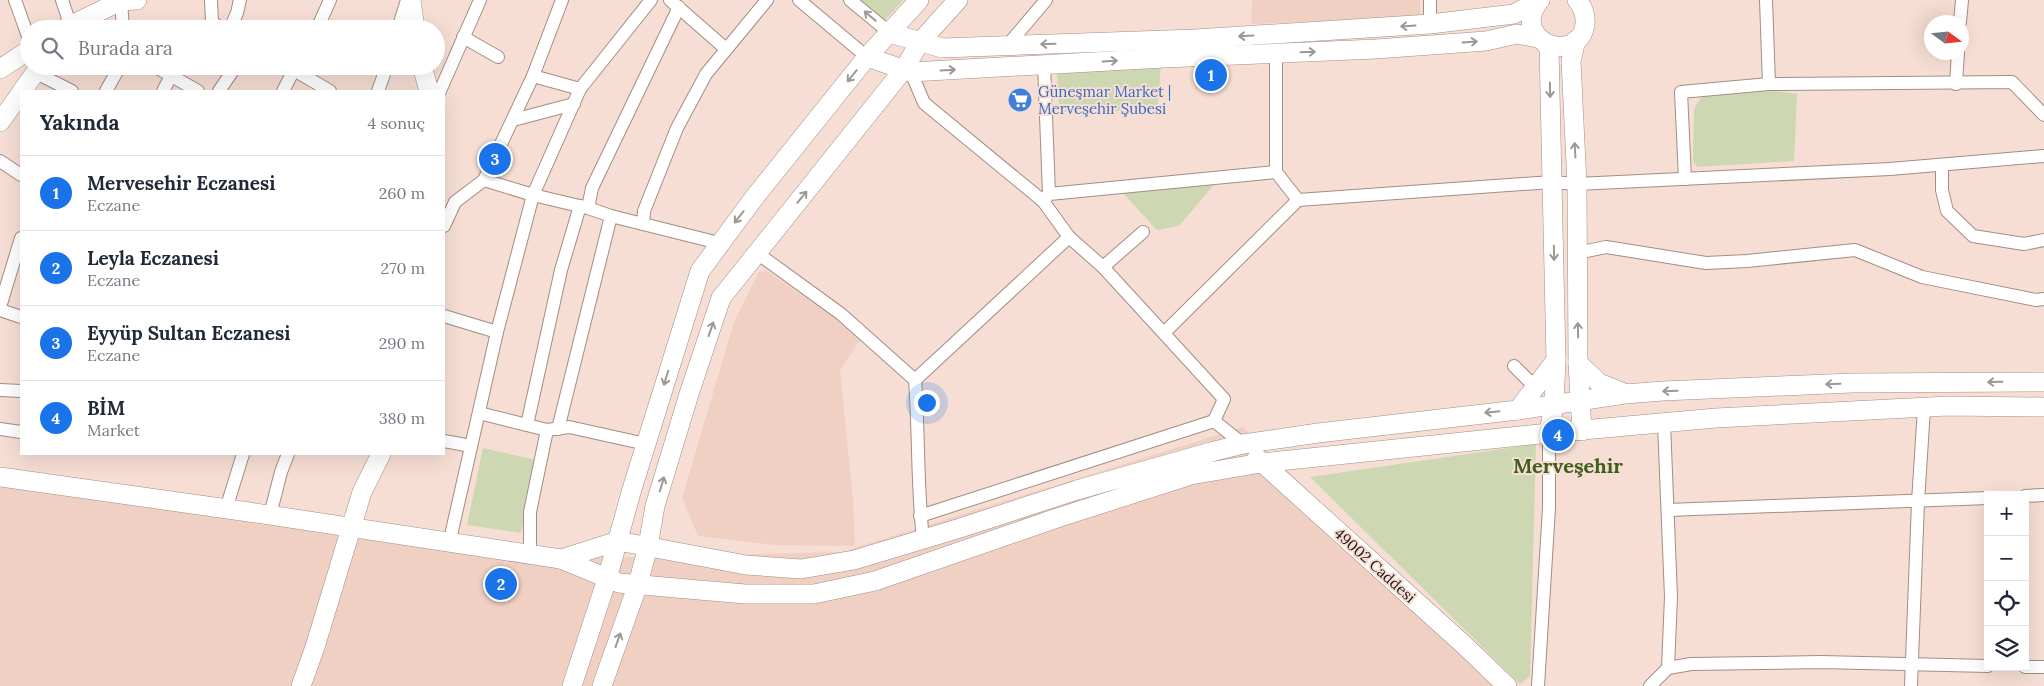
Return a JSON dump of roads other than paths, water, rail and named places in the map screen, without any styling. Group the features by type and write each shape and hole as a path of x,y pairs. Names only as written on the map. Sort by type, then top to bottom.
{"street":[{"path":"15,0 22,20"},
{"path":"62,0 66,20"},
{"path":"84,20 131,0"},
{"path":"125,20 131,0"},
{"path":"211,0 212,20"},
{"path":"234,20 240,0"},
{"path":"320,20 330,0"},
{"path":"401,20 407,0"},
{"path":"411,0 414,20"},
{"path":"440,90 480,0"},
{"path":"445,224 455,202 484,180 533,76 562,0"},
{"path":"450,544 497,332 533,195 580,89 651,0"},
{"path":"643,224 644,211 677,128 706,74 767,0"},
{"path":"798,0 867,57 907,70 1376,49 1486,41 1517,34 1561,47 1576,40 1582,34 1585,17 1584,10 1576,0"},
{"path":"850,0 890,33 942,48 1195,40 1430,24 1514,14 1540,0"},
{"path":"572,686 607,579 646,444 700,271 719,243 867,57 919,0"},
{"path":"602,686 638,584 648,546 655,506 721,298 907,70 920,42 958,0"},
{"path":"1007,46 1046,0"},
{"path":"1430,0 1430,24"},
{"path":"1538,686 1549,508 1549,433 1554,404 1556,360 1549,48 1541,40 1532,22 1535,6 1540,0"},
{"path":"1585,17 1596,0"},
{"path":"1766,0 1769,84"},
{"path":"1961,15 1962,0"},
{"path":"527,425 561,270 592,188 674,4 726,49"},
{"path":"464,37 498,57"},
{"path":"1576,40 1571,61 1576,184 1578,363 1582,431"},
{"path":"1276,53 1276,172 1298,200"},
{"path":"0,69 20,56"},
{"path":"1956,84 1958,60"},
{"path":"1044,64 1046,198"},
{"path":"907,70 924,102 1046,198 1070,237 1103,267 1165,332 1224,399 1214,421 920,516"},
{"path":"23,90 34,75"},
{"path":"47,75 70,90"},
{"path":"107,90 115,75"},
{"path":"220,90 230,75"},
{"path":"282,90 289,75"},
{"path":"304,75 328,90"},
{"path":"378,90 384,75"},
{"path":"425,75 429,90"},
{"path":"164,90 171,76 196,90"},
{"path":"533,76 580,89"},
{"path":"1685,179 1681,92 1769,84 1956,84 2012,82 2044,115"},
{"path":"0,122 20,95"},
{"path":"513,120 574,104"},
{"path":"1165,332 1298,200 1552,182 1576,184 1890,169 2044,156"},
{"path":"0,161 20,173"},
{"path":"1942,165 1942,190 1947,211 1973,236 2024,244 2044,240"},
{"path":"1046,198 1276,172"},
{"path":"484,180 611,216 719,243"},
{"path":"530,555 530,512 611,216"},
{"path":"1103,267 1143,232"},
{"path":"915,380 1070,237"},
{"path":"1577,253 1606,247 1706,263 1747,261 1855,250 1922,277 2036,300 2044,299"},
{"path":"19,251 0,308 20,317"},
{"path":"757,252 840,314 915,380 919,429 920,516 923,539"},
{"path":"445,316 497,332"},
{"path":"1518,410 1556,360"},
{"path":"1578,363 1599,383 1625,394"},
{"path":"1514,366 1534,387"},
{"path":"561,559 618,541 746,565 801,569 854,560 1077,490 1211,452 1243,444 1318,432 1518,410 1625,394 1852,383 2044,382"},
{"path":"0,390 20,391"},
{"path":"0,477 226,508 450,544 561,559 620,583 745,594 814,594 875,581 1057,518 1191,475 1261,463 1549,433 1716,418 1924,408 2044,407"},
{"path":"1911,686 1918,502 1924,408"},
{"path":"478,412 553,430 568,427 646,444"},
{"path":"1214,421 1243,444"},
{"path":"1664,423 1671,597 1668,668"},
{"path":"0,429 20,432"},
{"path":"445,441 471,446"},
{"name":"49002 Caddesi","path":"1243,444 1261,463 1507,686"},
{"path":"226,508 243,455"},
{"path":"270,515 281,472 288,455"},
{"path":"301,686 316,646 362,492 380,455"},
{"path":"2029,496 2044,495"},
{"path":"1668,510 1984,498"},
{"path":"1650,686 1668,668 1691,664 1821,662 1984,666"},
{"path":"2029,667 2044,667"}],"place":[{"name":"Mervesehir Eczanesi","path":"1211,75"},
{"name":"Güneşmar Market | Merveşehir Şubesi","path":"1020,100"},
{"name":"Eyyüp Sultan Eczanesi","path":"495,159"},
{"name":"BİM","path":"1558,435"},
{"name":"Leyla Eczanesi","path":"501,584"}],"district":[{"name":"Merveşehir","path":"1568,465"}]}
